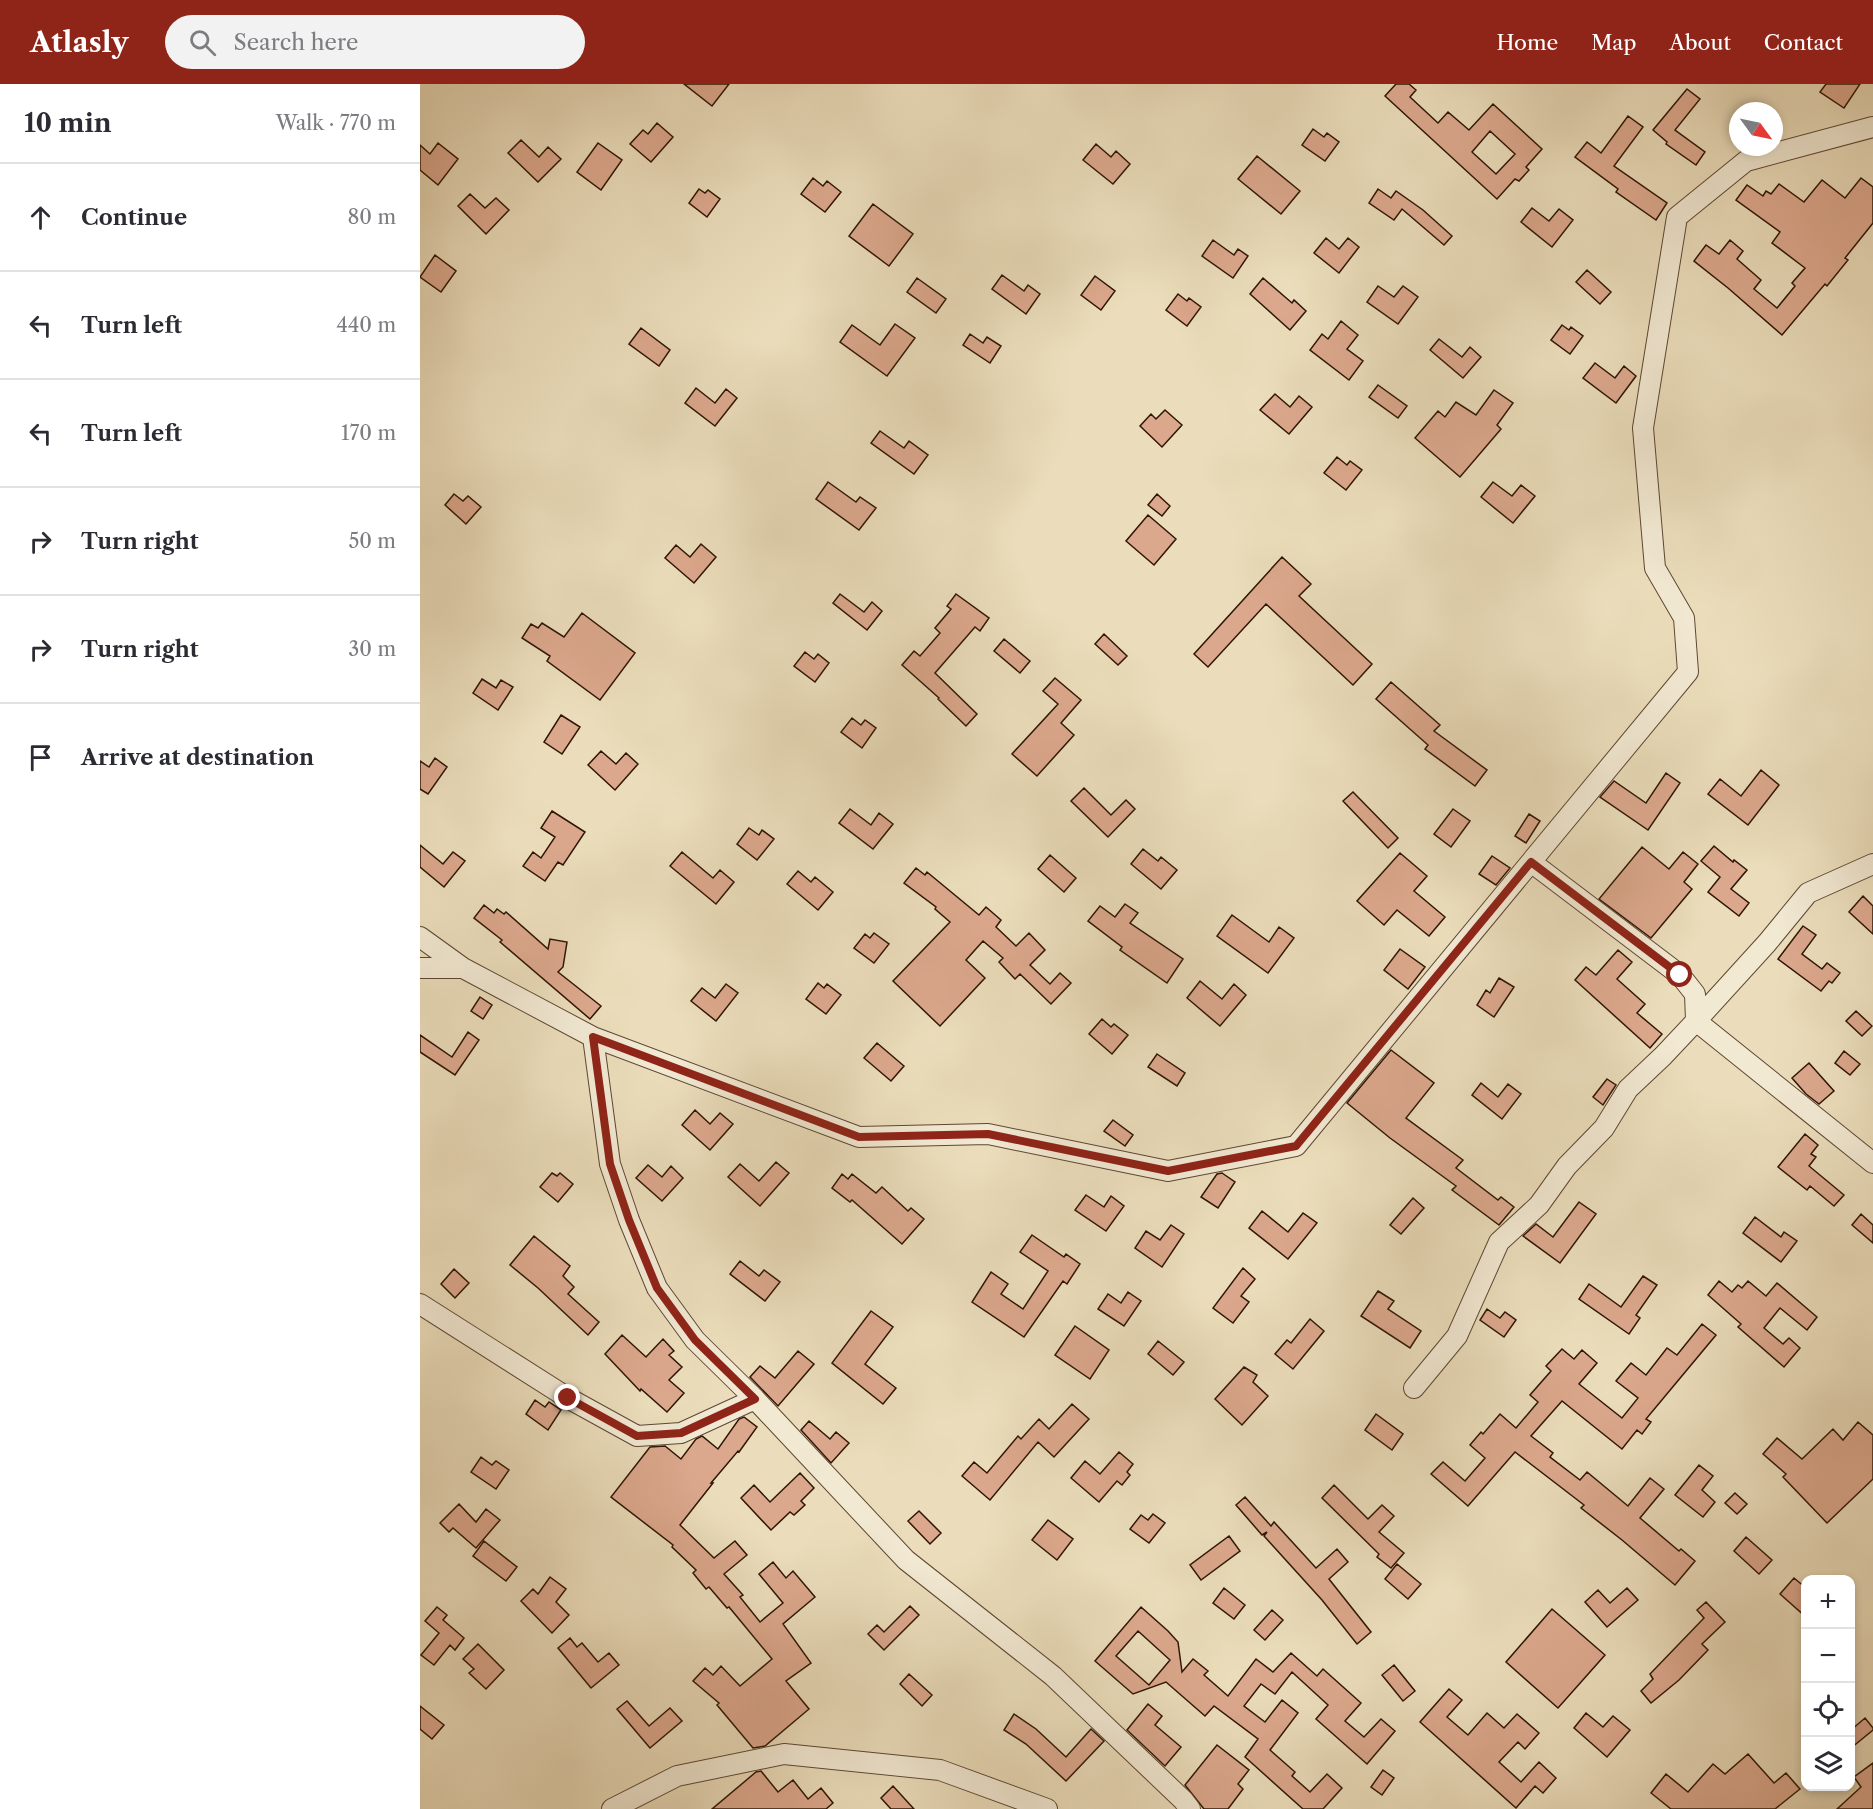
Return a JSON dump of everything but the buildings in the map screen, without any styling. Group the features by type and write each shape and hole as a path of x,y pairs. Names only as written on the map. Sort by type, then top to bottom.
{"street":[{"path":"420,937 463,968 593,1037 859,1137 988,1134 1168,1171 1296,1146 1688,672 1684,618 1655,568 1642,428 1677,217 1746,161 1873,127"},
{"path":"1531,862 1680,975 1695,994 1696,1022 1873,1163"},
{"path":"1414,1388 1457,1336 1499,1242 1539,1205 1568,1166 1604,1128 1628,1089 1696,1022 1767,943 1808,893 1873,864"},
{"path":"420,968 463,968"},
{"path":"593,1037 610,1164 629,1220 657,1288 695,1340 755,1399 906,1560 1053,1676 1190,1809"},
{"path":"420,1304 568,1398 637,1436 681,1433 755,1399"},
{"path":"624,1807 677,1776 784,1754 940,1770 1047,1809"}],"route":[{"path":"568,1398 637,1436 681,1433 755,1399 695,1340 657,1288 629,1220 610,1164 593,1037 859,1137 988,1134 1168,1171 1296,1146 1531,862 1680,975"}]}
